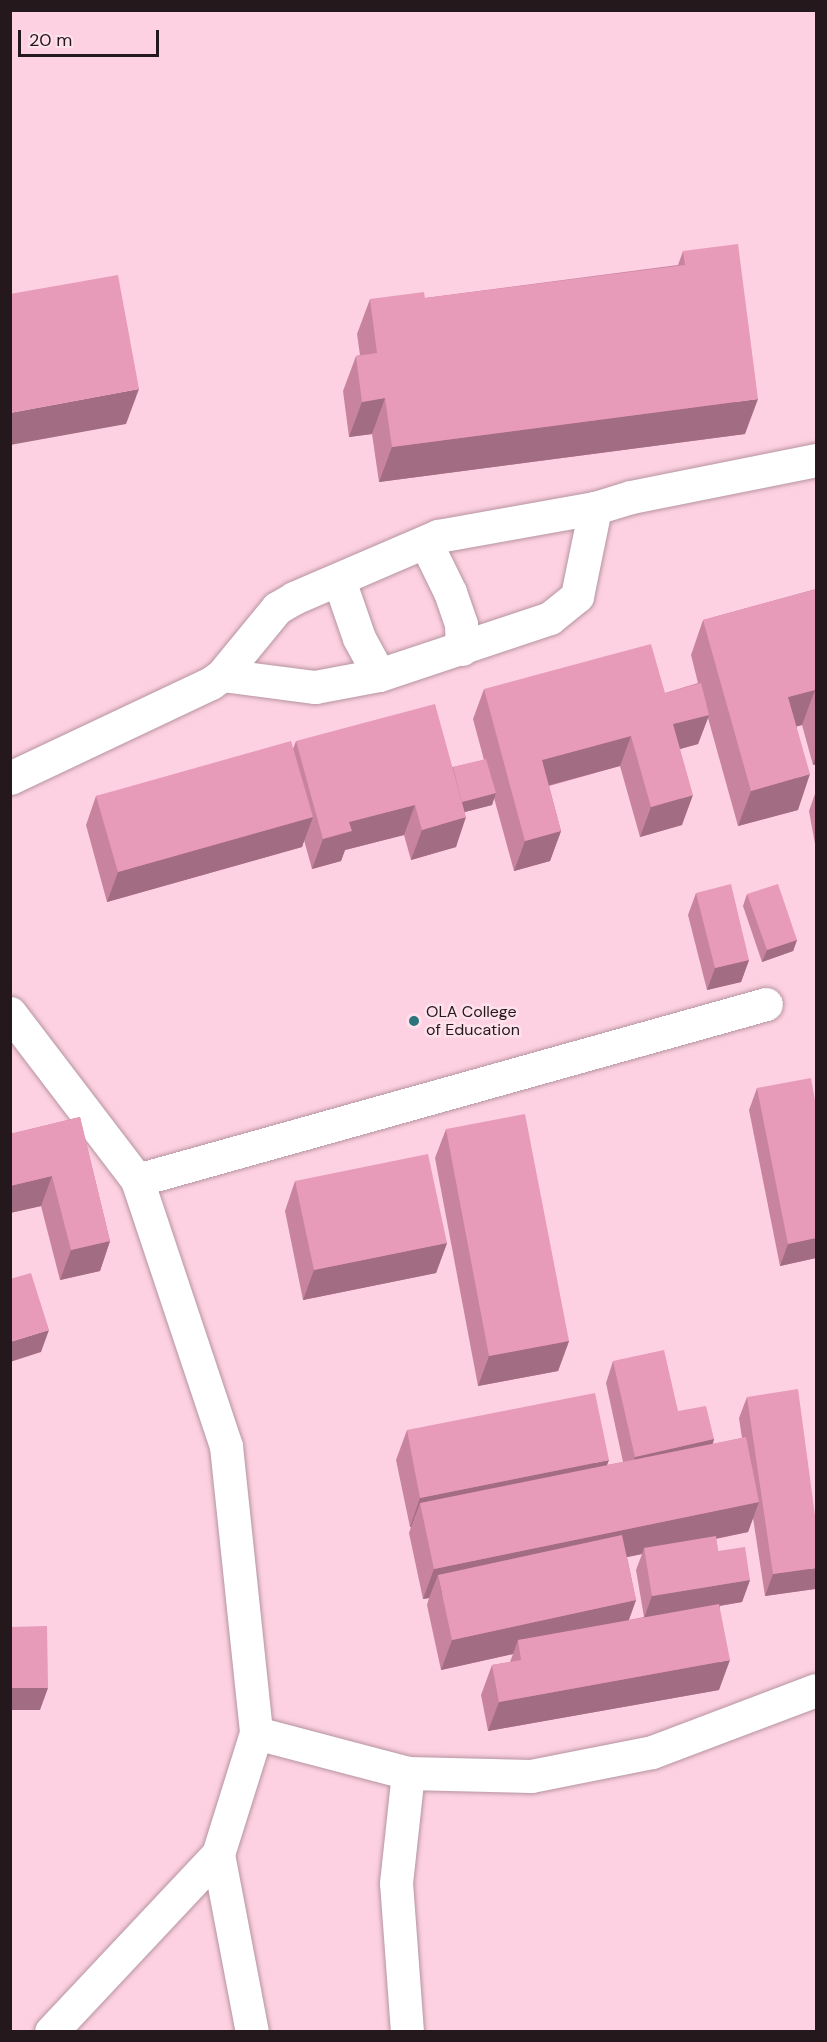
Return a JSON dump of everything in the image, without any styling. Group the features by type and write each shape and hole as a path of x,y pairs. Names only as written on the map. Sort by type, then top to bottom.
{"lane":[{"path":"10,778 222,675 277,608 438,536 595,508 631,497 816,460"},
{"path":"222,675 315,687 379,675 550,618 577,596 595,508"},
{"path":"426,543 458,614 462,649"},
{"path":"339,580 359,638 379,675"},
{"path":"137,1180 766,1004"},
{"path":"10,1013 137,1180 226,1446 256,1733 218,1854 51,2031"},
{"path":"256,1733 408,1773 531,1776 641,1754 816,1690"},
{"path":"407,2031 396,1883 408,1773"},
{"path":"218,1854 252,2031"}],"shaded area":[{"name":"OLA College of Education","path":"11,11 816,11 816,2031 11,2031"}],"building":[{"path":"738,244 758,399 392,447 385,398 362,402 356,356 377,353 370,299 424,292 425,298 685,265 683,251"},
{"path":"118,275 139,389 10,413 10,294"},
{"path":"816,589 816,695 815,690 788,697 810,774 751,791 703,620"},
{"path":"651,644 665,693 701,683 709,715 673,724 693,795 651,807 631,736 542,760 561,831 525,841 484,689"},
{"path":"435,704 466,817 422,830 415,805 349,822 352,831 323,839 296,741"},
{"path":"291,741 313,817 118,872 96,796"},
{"path":"486,759 496,793 462,802 453,767"},
{"path":"731,884 749,960 715,968 696,893"},
{"path":"778,884 797,940 767,950 747,894"},
{"path":"811,1078 816,1106 816,1238 788,1244 757,1088"},
{"path":"525,1114 569,1341 489,1356 446,1129"},
{"path":"80,1117 110,1241 71,1250 52,1176 10,1186 10,1134"},
{"path":"428,1154 447,1243 314,1270 295,1181"},
{"path":"31,1273 49,1330 10,1342 10,1279"},
{"path":"664,1350 678,1411 706,1406 714,1439 635,1457 613,1361"},
{"path":"798,1389 816,1523 816,1568 773,1574 747,1397"},
{"path":"595,1393 609,1460 420,1498 407,1430"},
{"path":"746,1437 759,1502 434,1569 420,1503"},
{"path":"622,1535 636,1600 452,1640 438,1575"},
{"path":"716,1536 718,1551 745,1547 750,1580 652,1596 644,1548"},
{"path":"719,1604 730,1660 499,1702 492,1665 521,1660 518,1640"},
{"path":"47,1626 48,1688 10,1688 10,1627"}],"place":[{"name":"OLA College of Education","path":"414,1021"}]}
